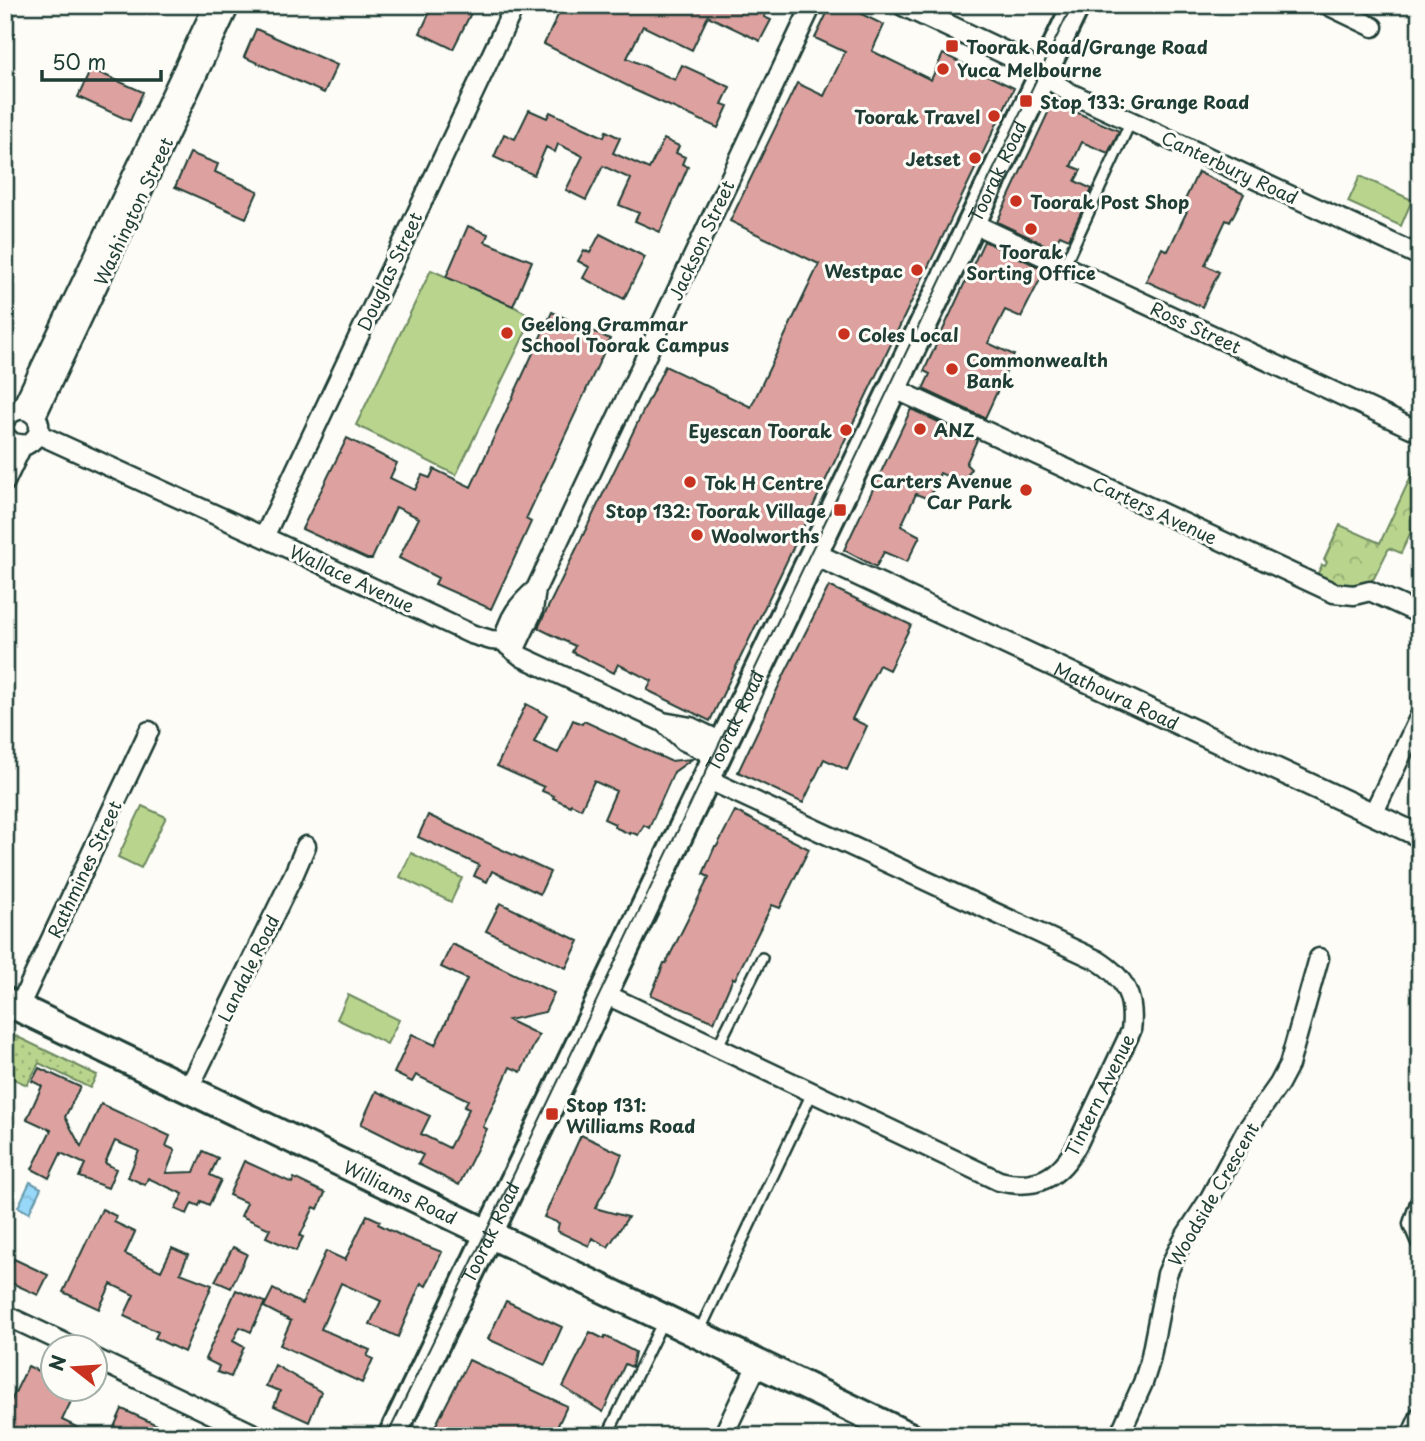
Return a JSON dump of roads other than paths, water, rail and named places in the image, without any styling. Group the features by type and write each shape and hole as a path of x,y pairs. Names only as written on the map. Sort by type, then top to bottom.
{"main road":[{"name":"Toorak Road","path":"392,1436 1076,5"},
{"name":"Williams Road","path":"12,1004 909,1436"}],"street":[{"name":"Washington Street","path":"19,419 214,5"},
{"name":"Washington Street","path":"19,419 230,5"},
{"name":"Douglas Street","path":"264,537 515,5"},
{"name":"Jackson Street","path":"509,646 533,611 536,589 812,5"},
{"path":"904,5 1014,57 1042,75"},
{"path":"1327,5 1373,27"},
{"name":"Canterbury Road","path":"1042,75 1070,93 1420,256"},
{"name":"Ross Street","path":"972,223 1420,432"},
{"name":"Carters Avenue","path":"893,388 1334,593 1354,595 1370,591 1420,614"},
{"path":"5,482 10,442 33,441 19,419"},
{"name":"Wallace Avenue","path":"19,419 471,634 509,646 522,657 663,722 684,741 716,760"},
{"name":"Mathoura Road","path":"814,554 1420,836"},
{"path":"1373,814 1420,716"},
{"name":"Rathmines Street","path":"12,1004 149,731"},
{"name":"Tintern Avenue","path":"605,994 999,1181 1014,1185 1039,1182 1051,1177 1071,1157 1079,1143 1131,1031 1131,1000 1118,975 1097,960 716,760"},
{"name":"Landale Road","path":"188,1090 306,846"},
{"name":"Woodside Crescent","path":"1119,1436 1150,1362 1165,1285 1175,1256 1246,1131 1289,1065 1319,958"},
{"path":"1420,1203 1413,1224 1420,1240"},
{"path":"5,1315 41,1332"},
{"path":"723,1436 758,1363"},
{"path":"108,1365 258,1436"},
{"path":"1411,1436 1420,1416"}],"lane":[{"path":"1064,265 1132,121"},
{"path":"717,1048 762,958"},
{"path":"698,1334 811,1093"},
{"path":"607,1436 665,1318"}],"water":[{"path":"30,1182 41,1188 29,1213 18,1207"}],"tram line":[{"path":"387,1436 1072,5"}],"place":[{"name":"Toorak Road/Grange Road","path":"952,46"},
{"name":"Yuca Melbourne","path":"943,69"},
{"name":"Stop 133: Grange Road","path":"1026,101"},
{"name":"Toorak Travel","path":"994,116"},
{"name":"Jetset","path":"975,158"},
{"name":"Toorak Post Shop","path":"1016,201"},
{"name":"Toorak Sorting Office","path":"1031,229"},
{"name":"Westpac","path":"917,270"},
{"name":"Geelong Grammar School Toorak Campus","path":"507,333"},
{"name":"Coles Local","path":"844,334"},
{"name":"Commonwealth Bank","path":"952,369"},
{"name":"ANZ","path":"920,429"},
{"name":"Eyescan Toorak","path":"846,430"},
{"name":"Tok H Centre","path":"690,482"},
{"name":"Carters Avenue Car Park","path":"1026,490"},
{"name":"Stop 132: Toorak Village","path":"840,510"},
{"name":"Woolworths","path":"697,535"},
{"name":"Stop 131: Williams Road","path":"552,1114"}]}
